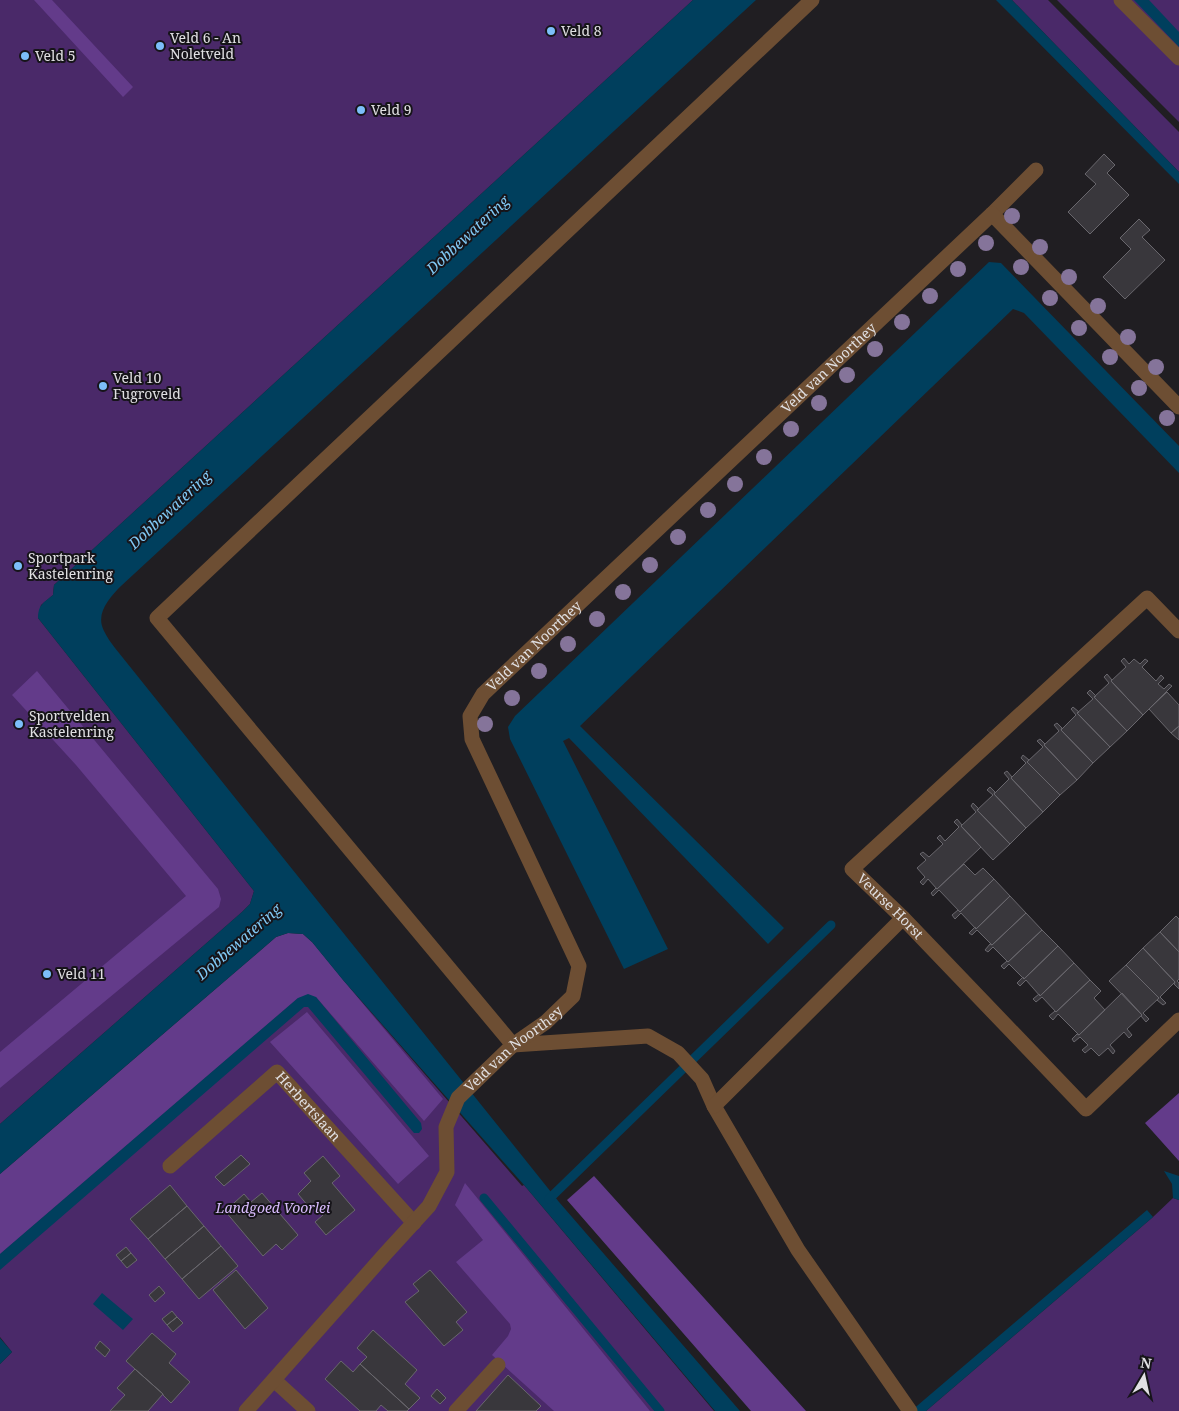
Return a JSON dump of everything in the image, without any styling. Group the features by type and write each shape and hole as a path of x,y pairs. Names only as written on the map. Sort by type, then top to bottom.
{"street":[{"path":"812,0 157,618 513,1045 648,1036 678,1053 702,1079 714,1106 798,1250 910,1411"},
{"path":"1121,0 1179,58"},
{"name":"Veld van Noorthey","path":"414,1223 429,1206 447,1172 446,1127 458,1098 513,1045 546,1022 573,996 579,966 472,739 470,716 482,694 992,214 1036,170"},
{"path":"992,214 1179,407"},
{"name":"Veurse Horst","path":"1179,631 1147,598 852,869 903,918 1086,1109 1179,1020"},
{"path":"714,1106 903,918"},
{"name":"Herbertslaan","path":"170,1166 277,1072 414,1223"},
{"path":"246,1411 386,1252 414,1223"},
{"path":"456,1411 498,1365"},
{"path":"274,1380 308,1411"}],"green space":[{"name":"Sportpark Kastelenring","path":"0,0 693,0 54,585 53,595 41,605 38,618 254,891 250,904 242,912 0,1124"},
{"path":"1012,0 1048,0 1179,132 1179,172"},
{"path":"1057,0 1179,0 1179,122"},
{"name":"Landgoed Voorlei","path":"312,942 522,1186 524,1185 714,1411 0,1411 0,1364 12,1352 0,1337 0,1174"},
{"path":"1173,1198 1179,1200 1179,1411 926,1411 1153,1217"}],"shaded area":[{"path":"34,0 52,0 133,87 123,97"},
{"path":"37,671 218,889 221,899 219,907 0,1088 0,1052 186,896 76,765 12,695"},
{"path":"288,933 303,934 312,942 443,1099 424,1121 316,997 298,998 0,1254 0,1174 276,937"},
{"path":"307,1012 429,1156 398,1184 270,1042"},
{"path":"1179,1093 1179,1161 1145,1123"},
{"path":"594,1176 806,1411 751,1411 567,1200"},
{"path":"465,1183 650,1411 554,1411 492,1355 508,1336 511,1329 510,1324 456,1262 483,1240 455,1205"}],"water":[{"name":"Dobbewatering","path":"693,0 756,0 121,586 108,601 101,618 104,631 115,648 559,1202 740,1411 715,1411 524,1185 303,934 288,933 276,937 0,1174 0,1124 242,912 250,904 254,891 38,618 40,607 53,595 54,585"},
{"path":"996,0 1012,0 1179,172 1179,184"},
{"path":"1134,0 1149,0 1179,32 1179,47"},
{"path":"989,262 1001,263 1179,446 1179,473 1024,313 1013,309 580,726 784,928 768,944 569,738 563,741 668,949 624,969 510,739 508,727 515,716"},
{"path":"308,994 316,997 421,1123 422,1129 419,1133 414,1133 308,1007 304,1007 0,1270 0,1254 298,998"},
{"path":"1164,1171 1179,1176 1179,1200 1173,1198 1172,1184"},
{"path":"1147,1210 1153,1217 926,1411 911,1411"},
{"path":"102,1293 133,1319 123,1330 93,1304"},
{"path":"0,1338 12,1352 0,1364"}],"building":[{"path":"1104,154 1115,165 1107,173 1129,195 1090,234 1068,212 1096,184 1085,174"},
{"path":"1139,219 1150,230 1142,237 1165,260 1125,299 1103,277 1131,249 1120,238"},
{"path":"1124,658 1129,664 1134,659 1140,664 1145,659 1148,661 1142,667 1156,681 1161,675 1164,678 1158,684 1164,689 1169,684 1172,686 1143,715 1111,681 1126,667 1121,661"},
{"path":"1107,674 1111,681 1143,715 1127,731 1094,697 1109,683 1104,677"},
{"path":"1090,690 1096,696 1094,697 1127,731 1110,747 1077,713 1093,699 1087,693"},
{"path":"1167,692 1179,705 1179,726 1171,733 1149,709"},
{"path":"1073,707 1110,747 1093,763 1061,730 1076,715 1071,709"},
{"path":"1057,723 1062,728 1061,730 1093,763 1077,780 1044,745 1059,731 1054,725"},
{"path":"1179,726 1179,740 1171,733"},
{"path":"1040,739 1077,780 1060,795 1027,762 1043,747 1037,741"},
{"path":"1023,755 1029,760 1027,762 1060,795 1043,812 1011,778 1026,763 1021,758"},
{"path":"1007,771 1011,778 1043,812 1026,828 994,794 1009,779 1004,773"},
{"path":"990,787 995,792 994,794 1026,828 1010,844 977,810 993,795 987,790"},
{"path":"973,803 979,809 977,810 1010,844 993,860 961,826 976,812 971,806"},
{"path":"957,819 961,826 981,847 937,889 928,879 923,885 920,882 925,877 917,868 926,860 920,854 923,852 929,857 943,844 937,838 940,835 945,841 959,827 954,822"},
{"path":"964,864 975,875 983,868 994,879 960,912 939,890 933,896 931,893"},
{"path":"994,879 1010,896 976,929 961,913 955,919 952,915 958,910 960,912"},
{"path":"1010,896 1026,913 992,945 977,930 972,935 969,933 975,927 976,929"},
{"path":"1026,913 1042,930 1008,962 993,947 988,952 985,950 990,944 992,945"},
{"path":"1176,916 1179,919 1179,952 1160,932"},
{"path":"1042,930 1058,946 1024,979 1009,964 1004,969 1001,966 1008,962"},
{"path":"1160,932 1179,952 1179,979 1177,981 1179,989 1174,984 1175,982 1143,948"},
{"path":"1058,946 1074,963 1040,996 1026,980 1020,986 1017,983 1023,977 1024,979"},
{"path":"1143,948 1175,982 1160,997 1166,1003 1163,1005 1157,1000 1159,998 1126,965"},
{"path":"1074,963 1090,980 1056,1012 1042,997 1036,1002 1033,999 1039,994 1040,996"},
{"path":"1126,965 1159,998 1143,1013 1149,1019 1146,1022 1142,1015 1109,981"},
{"path":"1090,980 1101,991 1094,998 1105,1010 1079,1035 1058,1014 1053,1020 1049,1016 1056,1012"},
{"path":"1122,993 1142,1015 1127,1029 1132,1035 1129,1038 1124,1032 1110,1045 1115,1051 1113,1054 1108,1048 1099,1056 1091,1048 1085,1053 1082,1050 1088,1045 1080,1037 1074,1042 1072,1039 1077,1034 1079,1035"},
{"path":"241,1155 250,1164 224,1186 215,1177"},
{"path":"323,1156 340,1176 332,1183 355,1210 326,1235 315,1222 323,1215 313,1204 309,1207 298,1194 311,1181 304,1173"},
{"path":"170,1185 187,1206 148,1239 130,1219"},
{"path":"262,1193 298,1235 282,1250 276,1244 263,1256 225,1211 244,1194 251,1202"},
{"path":"187,1206 204,1226 165,1259 148,1239"},
{"path":"204,1226 221,1246 182,1279 165,1259"},
{"path":"221,1246 238,1266 199,1299 182,1279"},
{"path":"126,1247 131,1253 121,1261 116,1255"},
{"path":"131,1253 137,1260 127,1268 121,1261"},
{"path":"236,1270 268,1308 245,1329 213,1290"},
{"path":"430,1270 467,1312 456,1322 463,1330 444,1346 405,1302 419,1291 413,1284"},
{"path":"159,1286 165,1293 155,1302 149,1295"},
{"path":"172,1311 177,1317 167,1325 162,1319"},
{"path":"177,1317 183,1323 173,1332 167,1325"},
{"path":"373,1330 417,1370 405,1384 420,1398 409,1409 360,1364 367,1357 357,1348"},
{"path":"152,1333 176,1354 169,1363 190,1382 171,1403 126,1361"},
{"path":"100,1341 110,1350 105,1357 95,1348"},
{"path":"341,1361 353,1372 360,1364 409,1409 407,1411 388,1411 381,1405 376,1411 360,1411 325,1379"},
{"path":"135,1369 163,1394 148,1411 110,1411 125,1395 117,1388"},
{"path":"508,1375 541,1406 536,1411 476,1411"},
{"path":"437,1389 446,1398 440,1404 431,1396"}],"waterway":[{"path":"549,1199 831,925"},
{"path":"484,1198 660,1411"}],"place":[{"name":"Veld 8","path":"551,31"},
{"name":"Veld 6 - An Noletveld","path":"160,46"},
{"name":"Veld 5","path":"25,56"},
{"name":"Veld 9","path":"361,110"},
{"name":"Veld 10 Fugroveld","path":"103,386"},
{"name":"Sportpark Kastelenring","path":"18,566"},
{"name":"Sportvelden Kastelenring","path":"19,724"},
{"name":"Veld 11","path":"47,974"}]}
